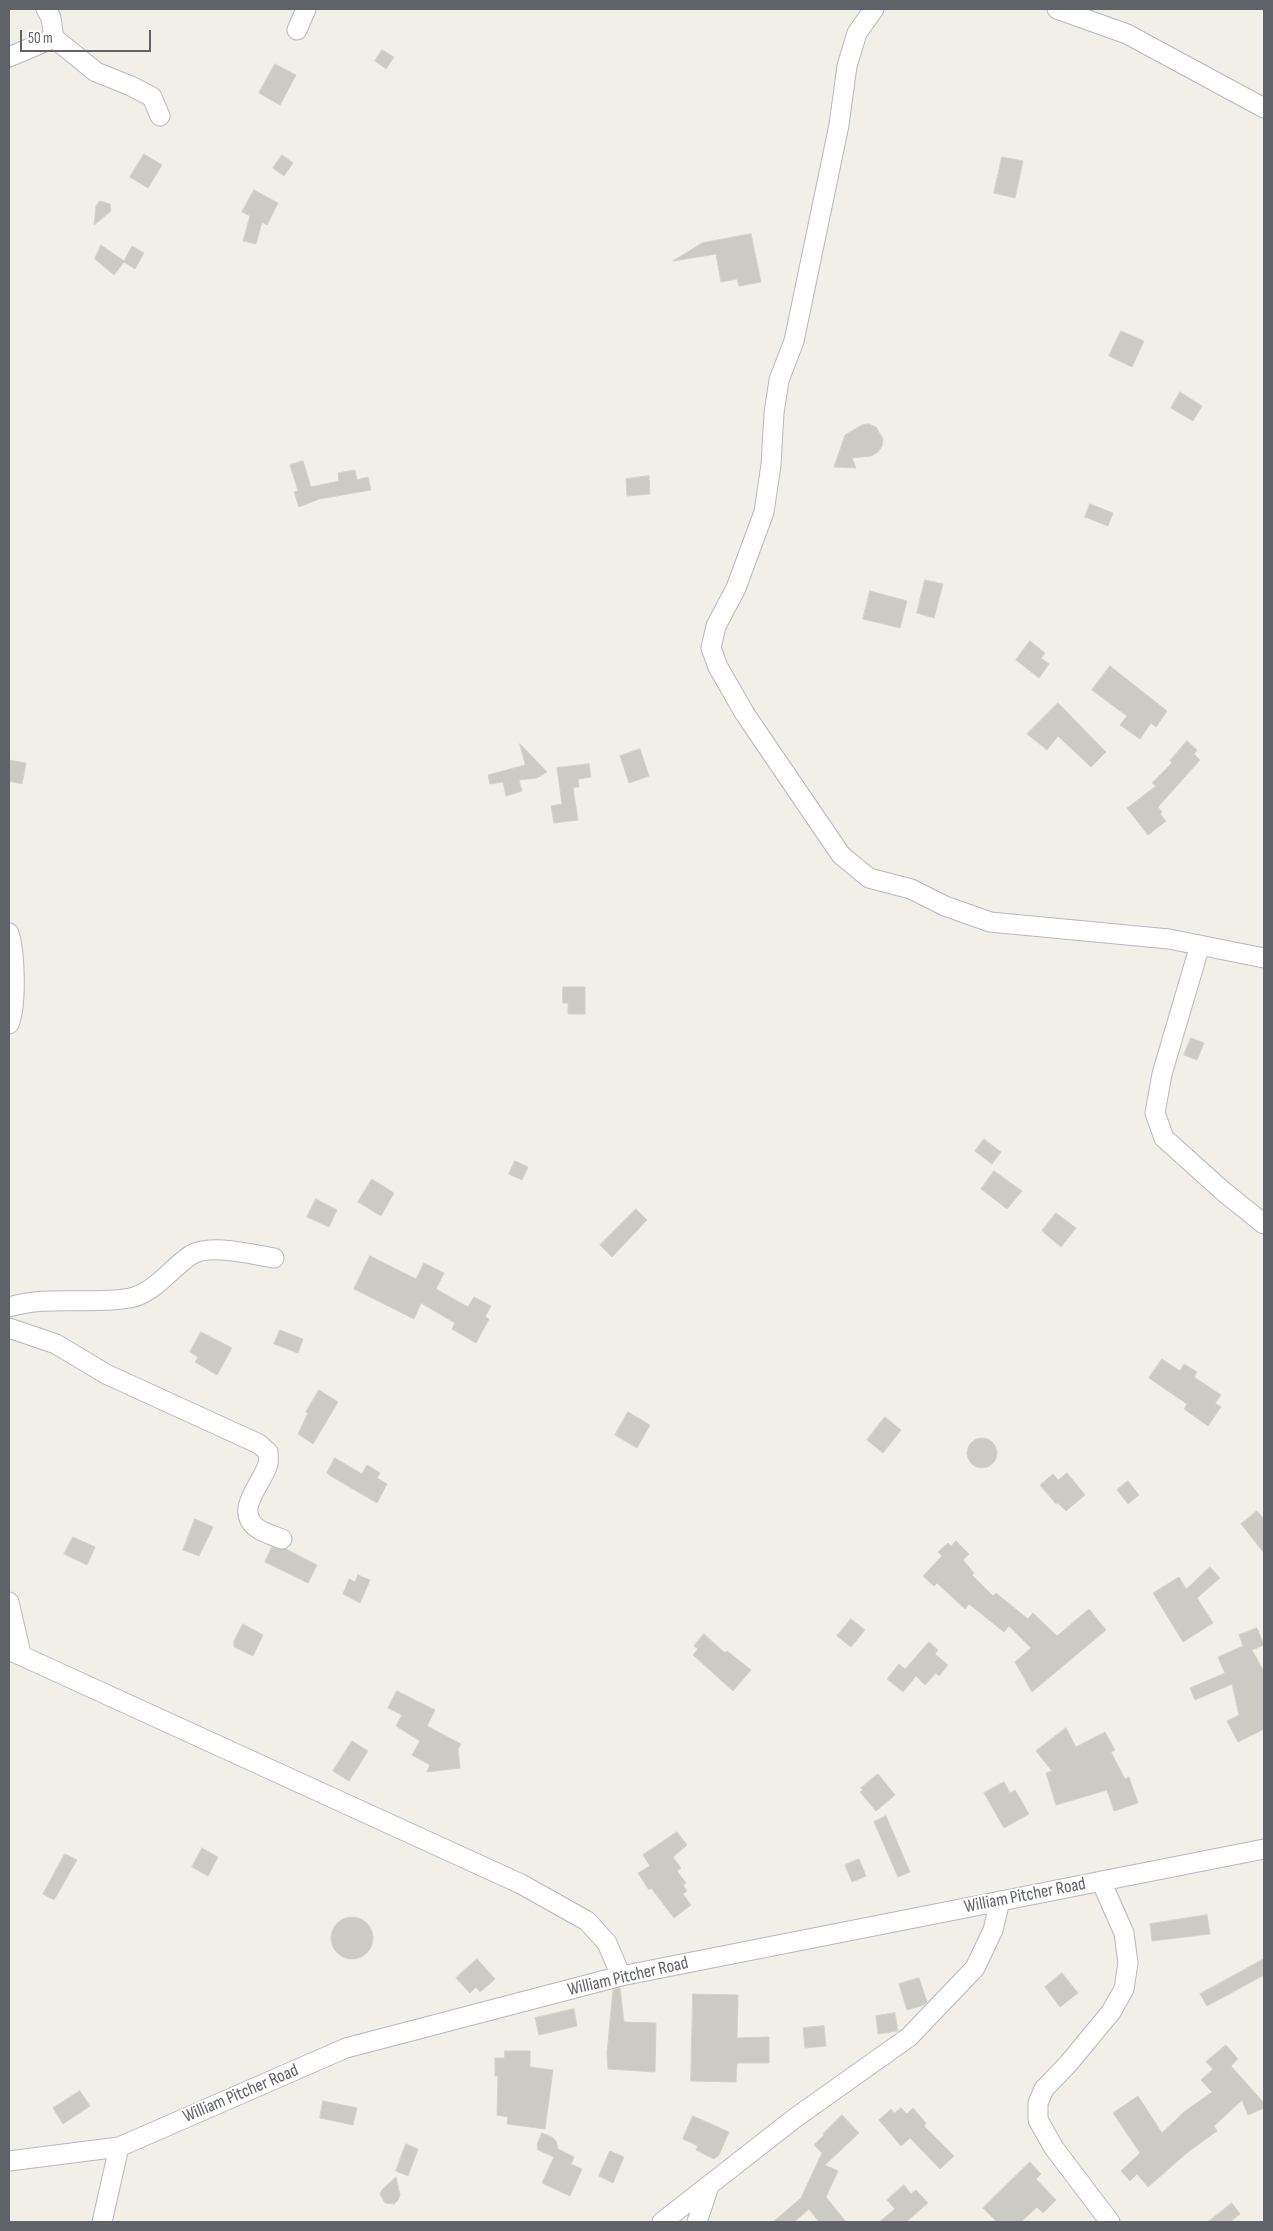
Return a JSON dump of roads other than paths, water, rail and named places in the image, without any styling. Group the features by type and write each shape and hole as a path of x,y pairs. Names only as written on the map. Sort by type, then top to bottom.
{"street":[{"path":"46,9 51,18 54,38 96,72 152,97 160,116"},
{"path":"297,30 306,9"},
{"path":"874,9 857,33 846,66 838,125 794,341 779,380 774,413 771,465 764,512 736,588 716,626 711,648 718,667 745,714 841,856 869,878 912,889 946,906 990,922 1169,939 1264,958"},
{"path":"1057,9 1127,34 1264,108"},
{"path":"9,57 54,38"},
{"path":"9,933 14,990 12,1017 9,1024"},
{"path":"1200,945 1162,1074 1155,1114 1164,1138 1224,1192 1264,1224"},
{"path":"9,1307 28,1301 131,1298 147,1291 192,1254 211,1249 274,1258"},
{"path":"9,1328 56,1344 106,1374 259,1444 268,1452 268,1463 249,1502 248,1514 251,1522 258,1529 282,1539"},
{"path":"9,1602 15,1652 521,1884 587,1921 607,1943 621,1976"},
{"name":"William Pitcher Road","path":"9,2161 119,2147 346,2048 621,1976 1264,1849"},
{"path":"1101,1881 1124,1933 1128,1963 1124,1989 1111,2012 1068,2064 1044,2089 1038,2103 1038,2120 1054,2148 1110,2222"},
{"path":"662,2222 795,2118 909,2037 975,1968 993,1930 1000,1901"},
{"path":"102,2222 119,2147"},
{"path":"697,2222 709,2186"}]}
